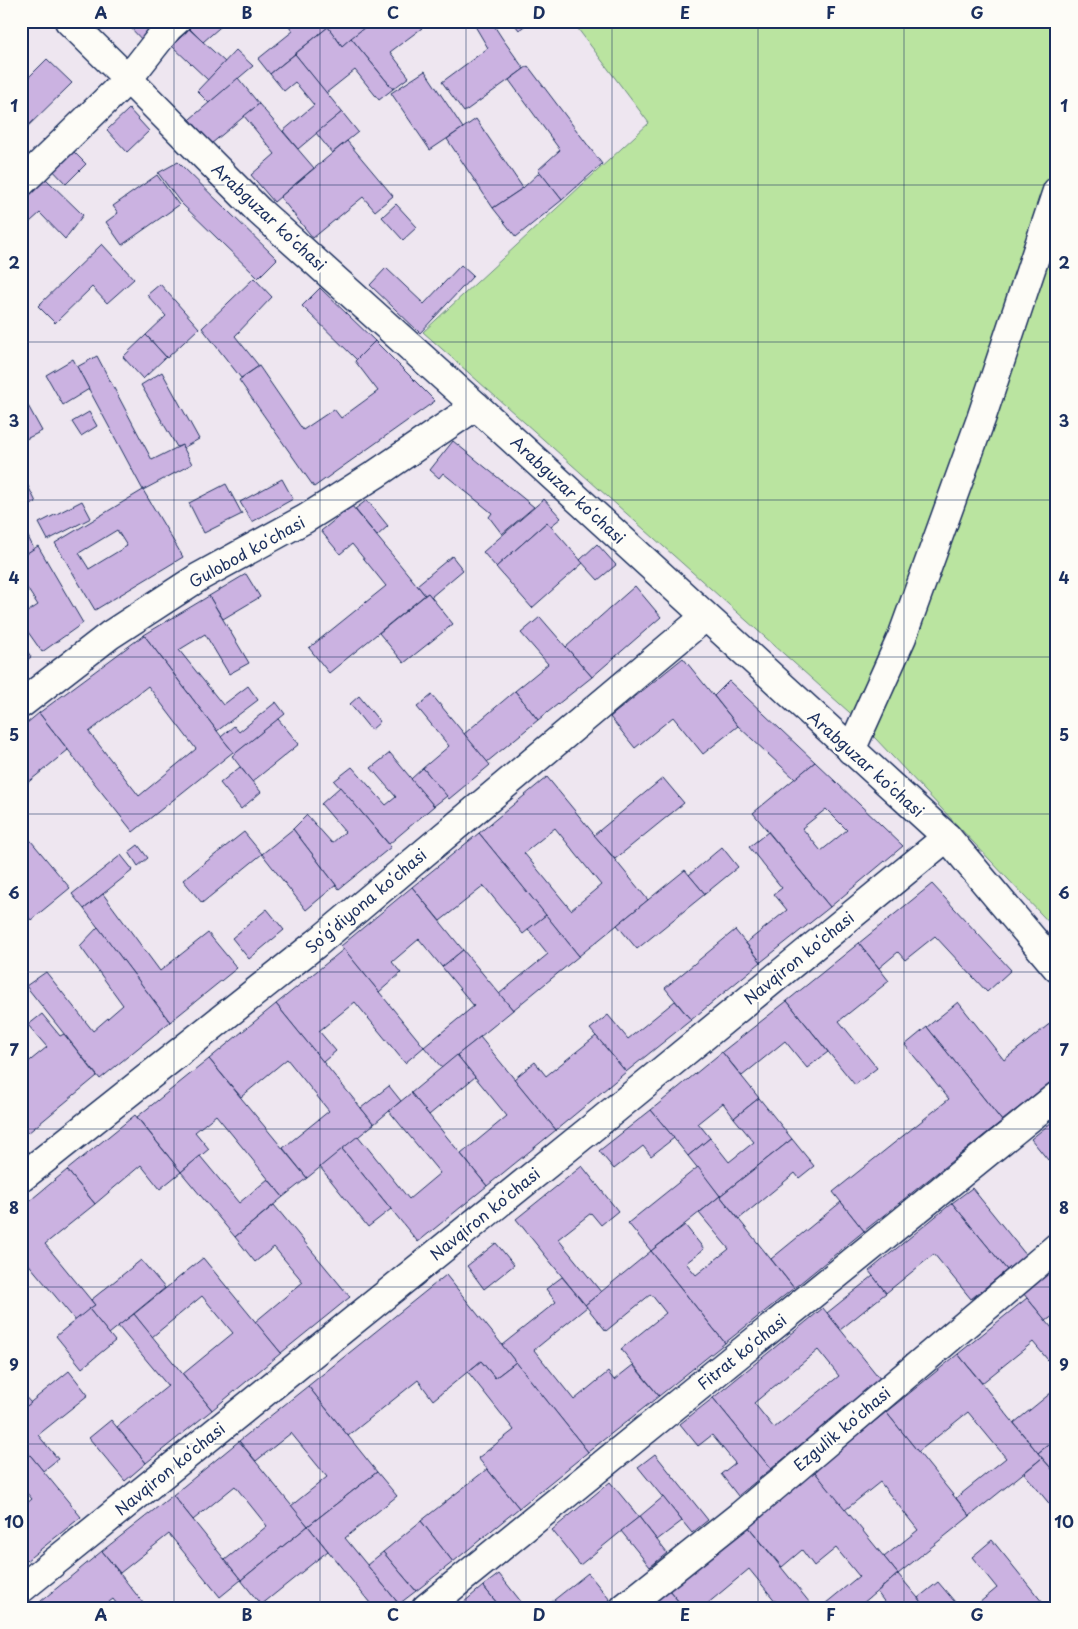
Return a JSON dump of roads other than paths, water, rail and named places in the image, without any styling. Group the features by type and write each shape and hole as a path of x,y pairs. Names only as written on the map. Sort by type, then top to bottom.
{"street":[{"name":"Arabguzar koʻchasi","path":"69,21 259,211 476,406 947,837 1057,968"},
{"path":"21,183 128,79 168,28 176,21"},
{"path":"851,750 902,637 981,420 1057,191"},
{"name":"Gulobod koʻchasi","path":"21,704 118,630 199,577 305,519 376,474 476,406"},
{"name":"Soʻgʻdiyona koʻchasi","path":"21,1178 317,943 705,617"},
{"name":"Navqiron koʻchasi","path":"21,1589 610,1113 947,837"},
{"name":"Fitrat koʻchasi","path":"426,1608 1057,1096"},
{"name":"Ezgulik koʻchasi","path":"624,1608 741,1515 1057,1246"}]}
